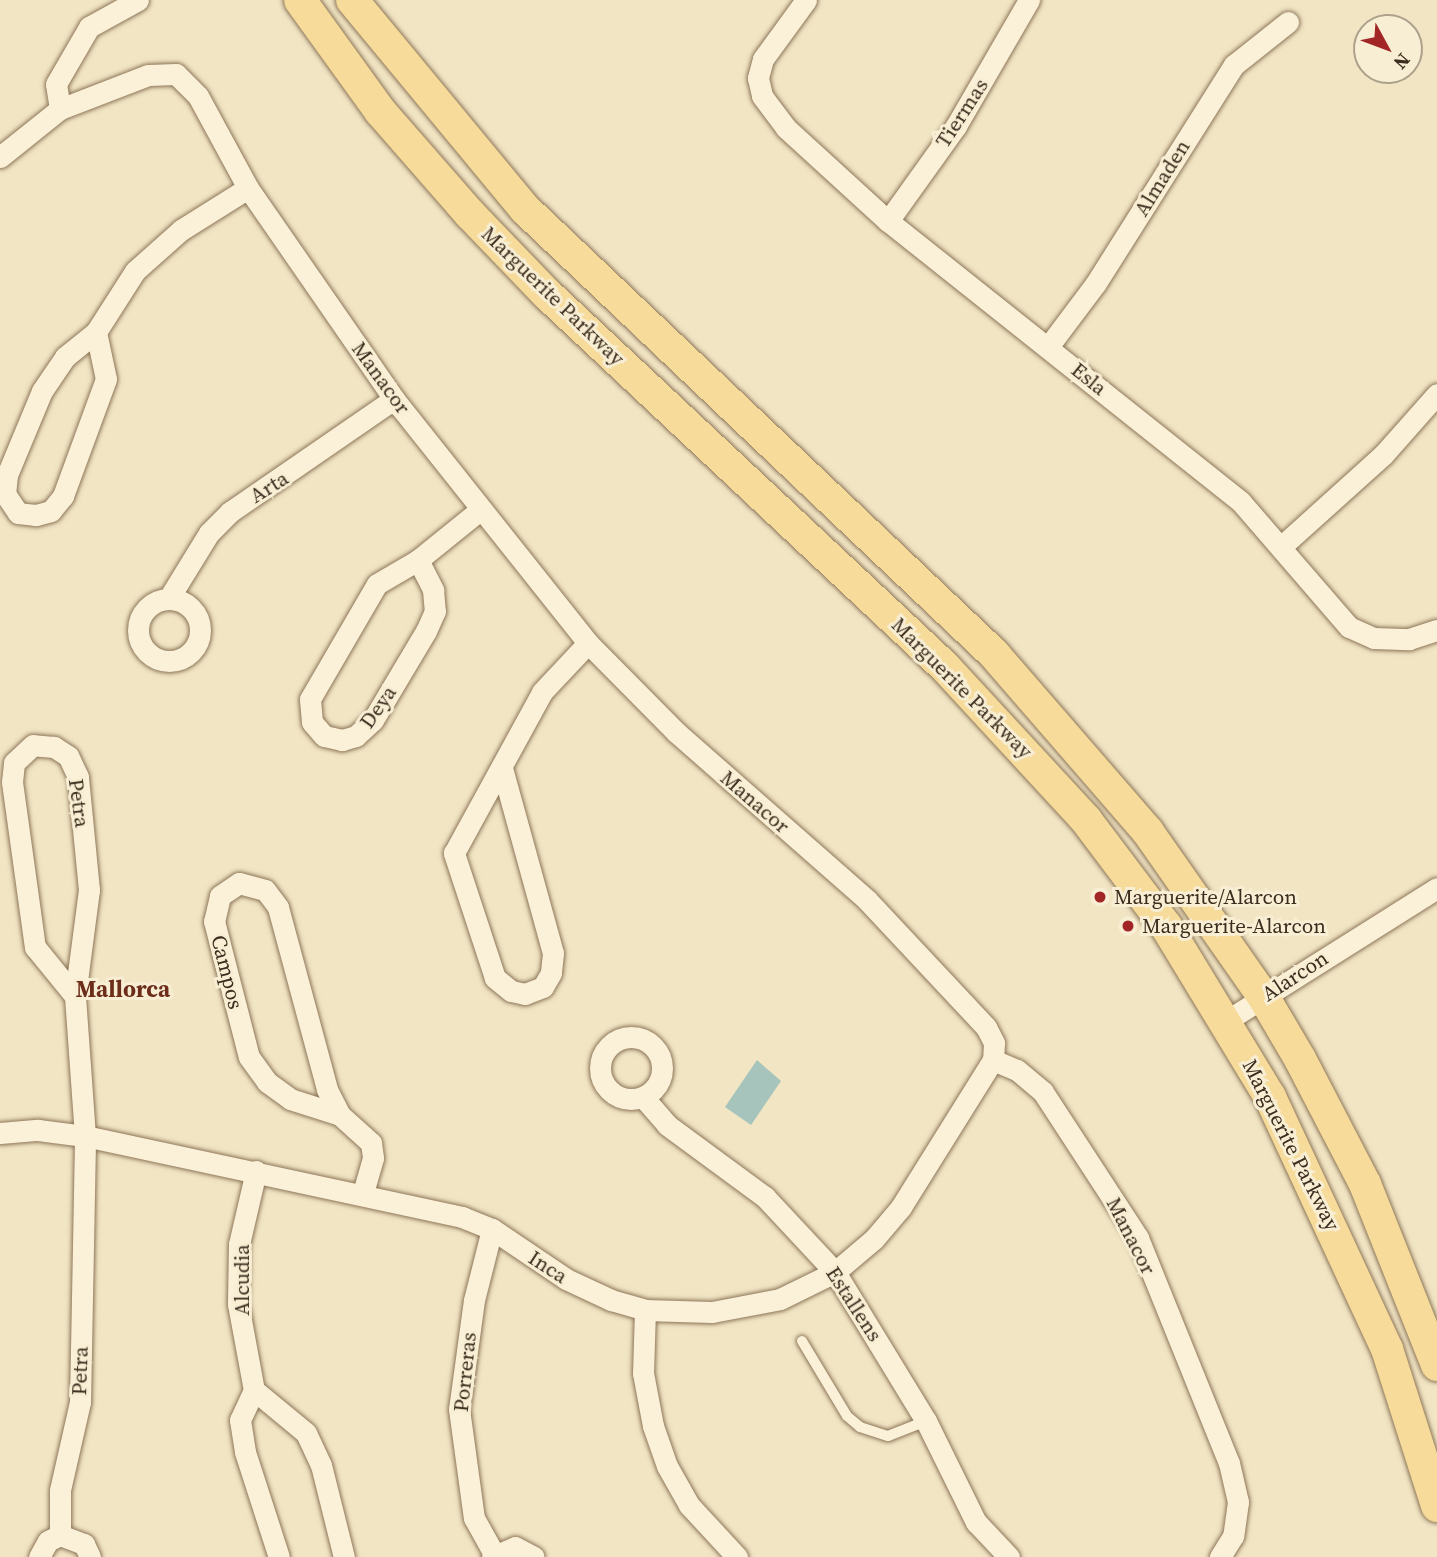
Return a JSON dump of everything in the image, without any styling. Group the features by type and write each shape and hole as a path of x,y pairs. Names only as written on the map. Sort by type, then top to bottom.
{"main road":[{"name":"Marguerite Parkway","path":"300,0 380,111 508,254 945,667 1086,820 1166,926 1270,1097 1347,1255 1387,1349 1437,1506"},
{"name":"Marguerite Parkway","path":"352,0 525,209 994,654 1068,735 1148,832 1263,996 1365,1184 1437,1365"}],"street":[{"path":"0,158 60,109 56,84 89,27 138,0"},
{"name":"Esla","path":"806,0 764,59 758,78 762,96 786,128 888,221 1241,502 1283,545 1349,627 1374,638 1409,639 1437,630"},
{"name":"Tiermas","path":"888,221 956,126 1029,0"},
{"name":"Almaden","path":"1048,347 1096,283 1234,65 1287,22"},
{"name":"Manacor","path":"60,109 148,75 176,74 198,96 248,188 394,398 480,510 588,643 676,732 867,900 947,981 986,1027 995,1043 993,1060 1017,1070 1043,1092 1138,1238 1229,1463 1238,1502 1233,1536 1220,1557"},
{"path":"96,332 106,379 63,496 51,510 36,515 18,513 5,494 7,475 41,391 65,357 96,332 135,271 181,230 248,188"},
{"path":"1283,545 1383,456 1437,394"},
{"name":"Arta","path":"169,598 209,533 230,512 394,398"},
{"name":"Deya","path":"418,561 433,590 435,611 426,631 373,720 356,736 342,740 324,736 312,722 310,699 376,583 418,561 480,510"},
{"path":"502,768 553,953 551,973 543,987 525,994 511,992 495,978 454,853 542,692 588,643"},
{"name":"Petra","path":"60,1535 60,1490 80,1402 85,1136 75,996 89,890 78,777 68,756 54,747 33,745 14,763 12,782 35,947 75,996"},
{"name":"Campos","path":"340,1115 290,1099 267,1082 249,1057 214,921 220,896 239,883 265,890 278,907 327,1089 340,1115 371,1143 373,1158 362,1194"},
{"name":"Alarcon","path":"1226,1021 1437,888"},
{"name":"Inca","path":"0,1133 38,1130 85,1136 462,1217 492,1229 566,1279 645,1310 748,1308 780,1299 835,1272 874,1240 901,1207 993,1060"},
{"name":"Estallens","path":"643,1097 667,1125 765,1197 835,1272 926,1421 976,1522 1009,1557"},
{"name":"Alcudia","path":"254,1390 237,1304 239,1244 256,1171"},
{"name":"Porreras","path":"492,1229 474,1300 459,1409 474,1518 493,1555"},
{"path":"645,1310 643,1373 653,1426 667,1466 689,1505 737,1557"},
{"path":"279,1557 245,1452 240,1420 254,1390 306,1433 321,1465 344,1557"},
{"path":"39,1557 48,1541 60,1535 84,1544 90,1557"},
{"path":"493,1555 515,1547 534,1557"}],"lane":[{"path":"802,1341 846,1416 860,1427 888,1436 926,1421"}],"water":[{"path":"757,1060 781,1081 751,1125 725,1107"}],"place":[{"name":"Marguerite/Alarcon","path":"1100,897"},
{"name":"Marguerite-Alarcon","path":"1128,926"}],"district":[{"name":"Mallorca","path":"123,989"}]}
